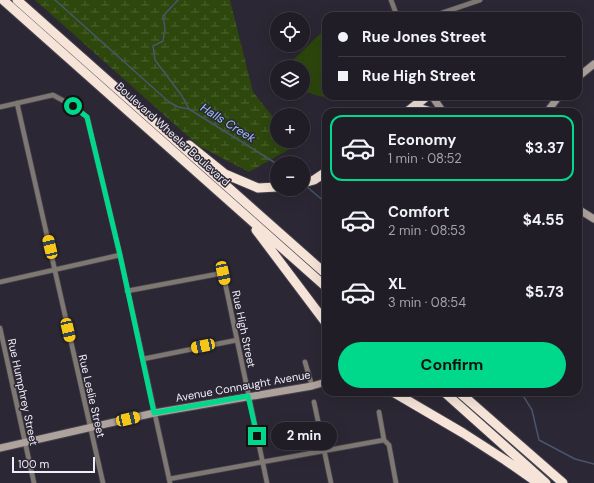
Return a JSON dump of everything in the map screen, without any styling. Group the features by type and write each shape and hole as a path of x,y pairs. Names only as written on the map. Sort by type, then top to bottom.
{"highway":[{"name":"Boulevard Wheeler Boulevard","path":"3,0 322,283"},
{"name":"Boulevard Wheeler Boulevard","path":"17,0 322,270"},
{"path":"124,96 225,174 258,188 270,187"},
{"path":"412,108 422,100"},
{"path":"133,115 148,132 258,232 322,318"},
{"path":"310,181 322,175"},
{"path":"400,396 463,433 538,483"},
{"path":"448,396 546,483"},
{"path":"465,396 563,483"}],"street":[{"path":"391,0 396,12"},
{"path":"445,12 480,0"},
{"path":"582,74 594,64"},
{"path":"0,107 53,95 73,106 87,117 120,255 170,481 384,440"},
{"name":"Rue Leslie Street","path":"17,103 102,483"},
{"path":"582,212 594,219"},
{"path":"0,282 120,255"},
{"name":"Rue High Street","path":"128,291 223,273 267,483"},
{"name":"Rue Humphrey Street","path":"0,328 34,483"},
{"path":"143,359 237,340"},
{"path":"305,362 312,386"},
{"name":"Avenue Connaught Avenue","path":"0,448 154,413 322,383"},
{"path":"314,402 331,483"},
{"path":"379,412 384,440 389,445 396,483"}],"green space":[{"path":"35,0 230,0 253,92 270,113 270,148 291,148 277,156 270,156 270,160 249,172 199,146"},
{"path":"322,32 322,96 310,93 310,60 293,60 301,52 310,52 310,44"}],"waterway":[{"path":"55,0 169,102 178,107 189,109 270,160"},
{"path":"178,0 163,16 165,28 163,41 153,46 155,60 182,96 189,109"},
{"name":"Halls Creek","path":"310,189 322,200"},
{"name":"Halls Creek","path":"523,396 532,410 539,440 575,459 594,464"}],"route":[{"path":"73,106 87,117 120,255 154,413 248,396 257,436"}]}
